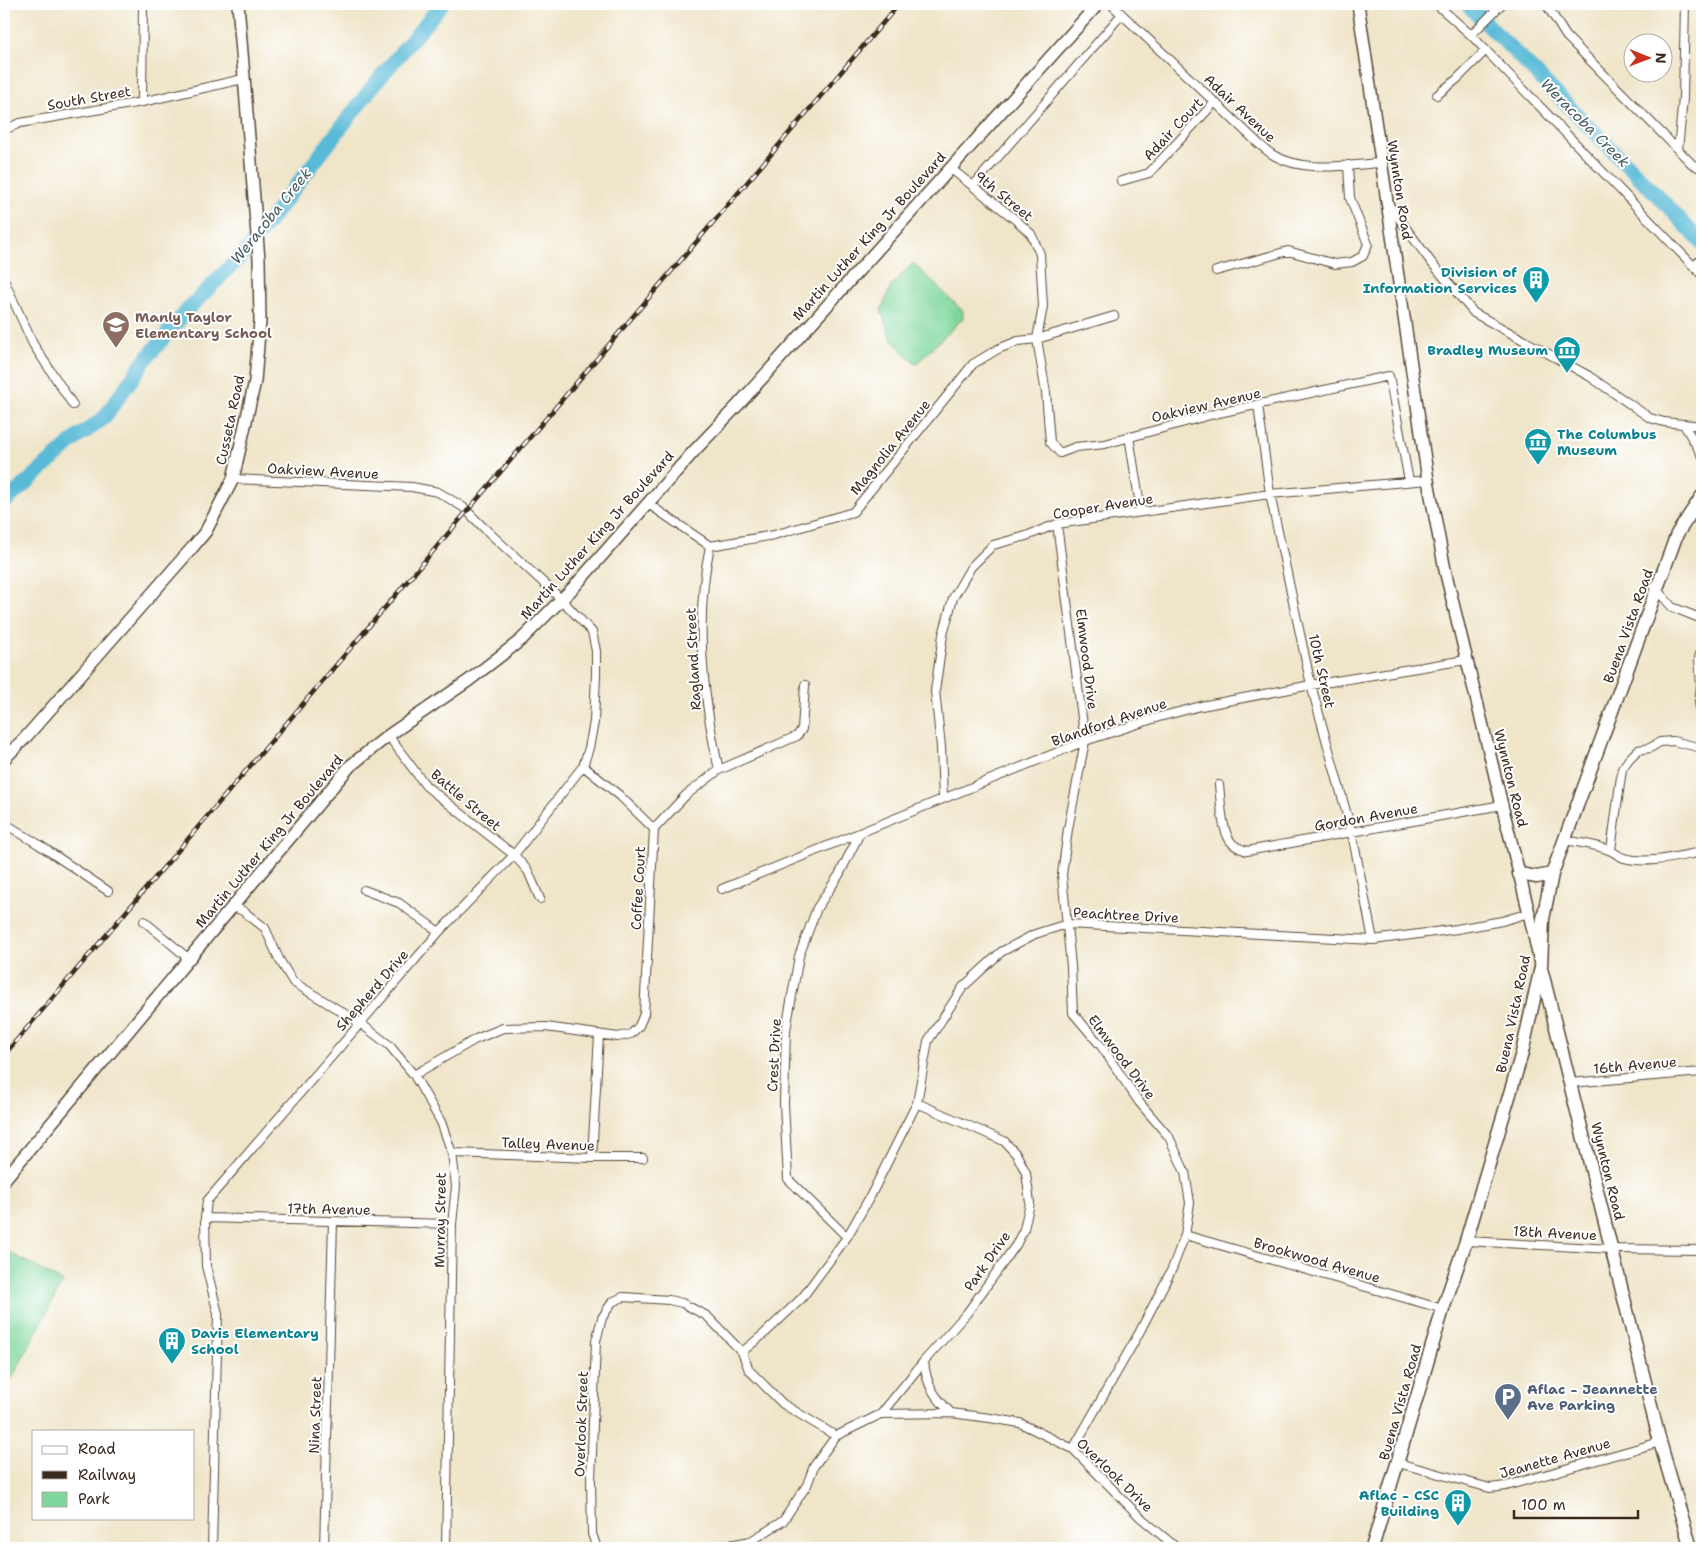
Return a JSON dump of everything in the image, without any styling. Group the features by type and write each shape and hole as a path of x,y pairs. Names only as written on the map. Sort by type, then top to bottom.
{"main road":[{"name":"Cusseta Road","path":"4,759 25,738 197,543 206,531 233,479 255,381 260,321 259,259 238,4"},
{"name":"Martin Luther King Jr Boulevard","path":"4,1180 350,766 389,735 468,681 521,640 561,599 738,405 1098,4"},
{"name":"Wynnton Road","path":"1358,4 1428,480 1445,570 1541,967 1660,1442 1691,1548"},
{"name":"Buena Vista Road","path":"1372,1548 1522,1053 1541,967 1543,919 1552,874 1677,534 1702,496"},
{"path":"1519,874 1537,877 1552,874"}],"street":[{"name":"South Street","path":"4,130 20,123 142,102 143,4"},
{"name":"Adair Avenue","path":"1111,4 1274,156 1311,166 1381,163"},
{"path":"1436,4 1486,50 1702,275"},
{"path":"1470,35 1502,4"},
{"path":"1546,4 1566,36 1692,164 1702,169"},
{"path":"1678,150 1683,98 1685,4"},
{"path":"973,186 1122,14"},
{"path":"1437,95 1457,79 1486,50"},
{"path":"142,102 243,79"},
{"name":"Adair Court","path":"1121,181 1149,173 1214,102"},
{"path":"1216,271 1288,251 1335,264 1352,262 1363,256 1368,244 1350,198 1348,165"},
{"name":"9th Street","path":"950,168 1031,234 1040,254 1043,306 1038,339 1049,426"},
{"path":"1387,202 1431,262 1474,313 1589,376 1650,418 1664,422 1702,426"},
{"path":"1694,266 1702,258"},
{"path":"4,280 33,344 73,405"},
{"name":"Magnolia Avenue","path":"710,546 774,535 853,512 973,364 998,349 1018,341 1038,339 1114,316"},
{"name":"Oakview Avenue","path":"1049,426 1050,442 1060,453 1076,447 1106,444 1129,436 1214,414 1389,376 1409,481"},
{"name":"10th Street","path":"1258,405 1270,494 1311,685 1352,833 1373,940"},
{"path":"1684,425 1702,455"},
{"path":"1129,436 1141,512"},
{"name":"Oakview Avenue","path":"233,479 412,487 438,492 467,511"},
{"name":"Cooper Avenue","path":"943,799 941,746 934,691 943,635 953,598 972,567 993,545 1026,536 1058,524 1270,494 1428,480"},
{"path":"647,503 710,546"},
{"name":"Shepherd Drive","path":"212,1548 218,1314 206,1266 205,1218 207,1201 439,932 514,855 583,766 589,748 594,722 596,651 592,632 561,599 467,511"},
{"name":"Elmwood Drive","path":"1058,524 1085,741 1068,829 1062,875 1071,966 1073,1013 1101,1046 1139,1102 1169,1137 1185,1172 1190,1203 1185,1235 1172,1269 1138,1336 1073,1449"},
{"name":"Ragland Street","path":"710,546 705,569 702,607 702,653 705,697 719,770"},
{"path":"1658,590 1672,607 1702,619"},
{"path":"1702,646 1699,658 1701,686 1699,701 1702,726"},
{"name":"Blandford Avenue","path":"722,889 859,835 1085,741 1158,717 1201,706 1311,685 1466,660"},
{"path":"654,829 686,795 719,770 797,736 802,729 805,685"},
{"name":"Battle Street","path":"389,735 426,786 514,855 528,871 540,899"},
{"path":"1611,850 1622,769 1629,759 1638,750 1650,748 1660,742 1673,741 1702,748"},
{"name":"Coffee Court","path":"583,766 619,795 654,829 644,1014 639,1026 631,1034 618,1037 599,1035"},
{"name":"Gordon Avenue","path":"1219,785 1226,834 1231,843 1247,851 1502,805"},
{"path":"4,823 108,890"},
{"name":"Crest Drive","path":"847,1237 788,1179 784,1104 786,1030 799,956 818,908 839,875 859,835"},
{"path":"1565,840 1611,850 1622,858 1652,860 1702,852"},
{"path":"364,890 398,903 439,932"},
{"name":"Murray Street","path":"232,906 243,911 265,928 279,959 293,982 360,1023 389,1045 414,1075 442,1122 452,1153 456,1186 452,1224 446,1548"},
{"name":"Peachtree Drive","path":"742,1352 802,1298 847,1237 871,1195 917,1103 928,1041 963,987 1002,952 1035,934 1066,924 1373,940 1457,929 1502,921 1529,913"},
{"path":"144,921 189,959"},
{"path":"414,1075 476,1039 503,1028 546,1027 599,1035 592,1158"},
{"name":"16th Avenue","path":"1570,1084 1702,1072"},
{"name":"Park Drive","path":"712,1548 751,1541 783,1521 806,1485 814,1466 836,1436 881,1414 966,1313 1016,1245 1024,1229 1030,1203 1026,1173 1017,1155 1004,1141 917,1103"},
{"name":"Talley Avenue","path":"452,1153 643,1158"},
{"name":"17th Avenue","path":"205,1218 452,1224"},
{"name":"Nina Street","path":"324,1548 333,1222"},
{"name":"Brookwood Avenue","path":"1185,1235 1443,1309"},
{"name":"18th Avenue","path":"1466,1241 1612,1249 1702,1250"},
{"name":"Overlook Street","path":"597,1548 592,1534 591,1480 596,1341 602,1318 612,1302 623,1297 669,1300 682,1303 707,1316 742,1352"},
{"path":"742,1352 749,1370 783,1404 836,1436"},
{"path":"924,1361 928,1385 951,1414"},
{"name":"Overlook Drive","path":"881,1414 951,1414 1020,1423 1073,1449 1140,1517 1177,1548"},
{"name":"Jeanette Avenue","path":"1398,1463 1490,1488 1506,1486 1660,1442"}],"green space":[{"path":"913,263 963,311 963,318 916,364 892,340 881,311 891,286"},
{"path":"7,1251 63,1282 4,1393 4,1257"}],"waterway":[{"name":"Weracoba Creek","path":"4,503 74,440 104,418 145,360 189,308 246,251 373,86 442,4"},
{"name":"Weracoba Creek","path":"1467,4 1659,197 1702,243"}],"railway":[{"path":"4,1055 899,4"}],"place":[{"name":"Division of Information Services","path":"1536,304"},
{"name":"Manly Taylor Elementary School","path":"116,349"},
{"name":"Bradley Museum","path":"1567,374"},
{"name":"The Columbus Museum","path":"1538,466"},
{"name":"Davis Elementary School","path":"172,1365"},
{"name":"Aflac - Jeannette Ave Parking","path":"1508,1421"},
{"name":"Aflac - CSC Building","path":"1458,1527"}]}
